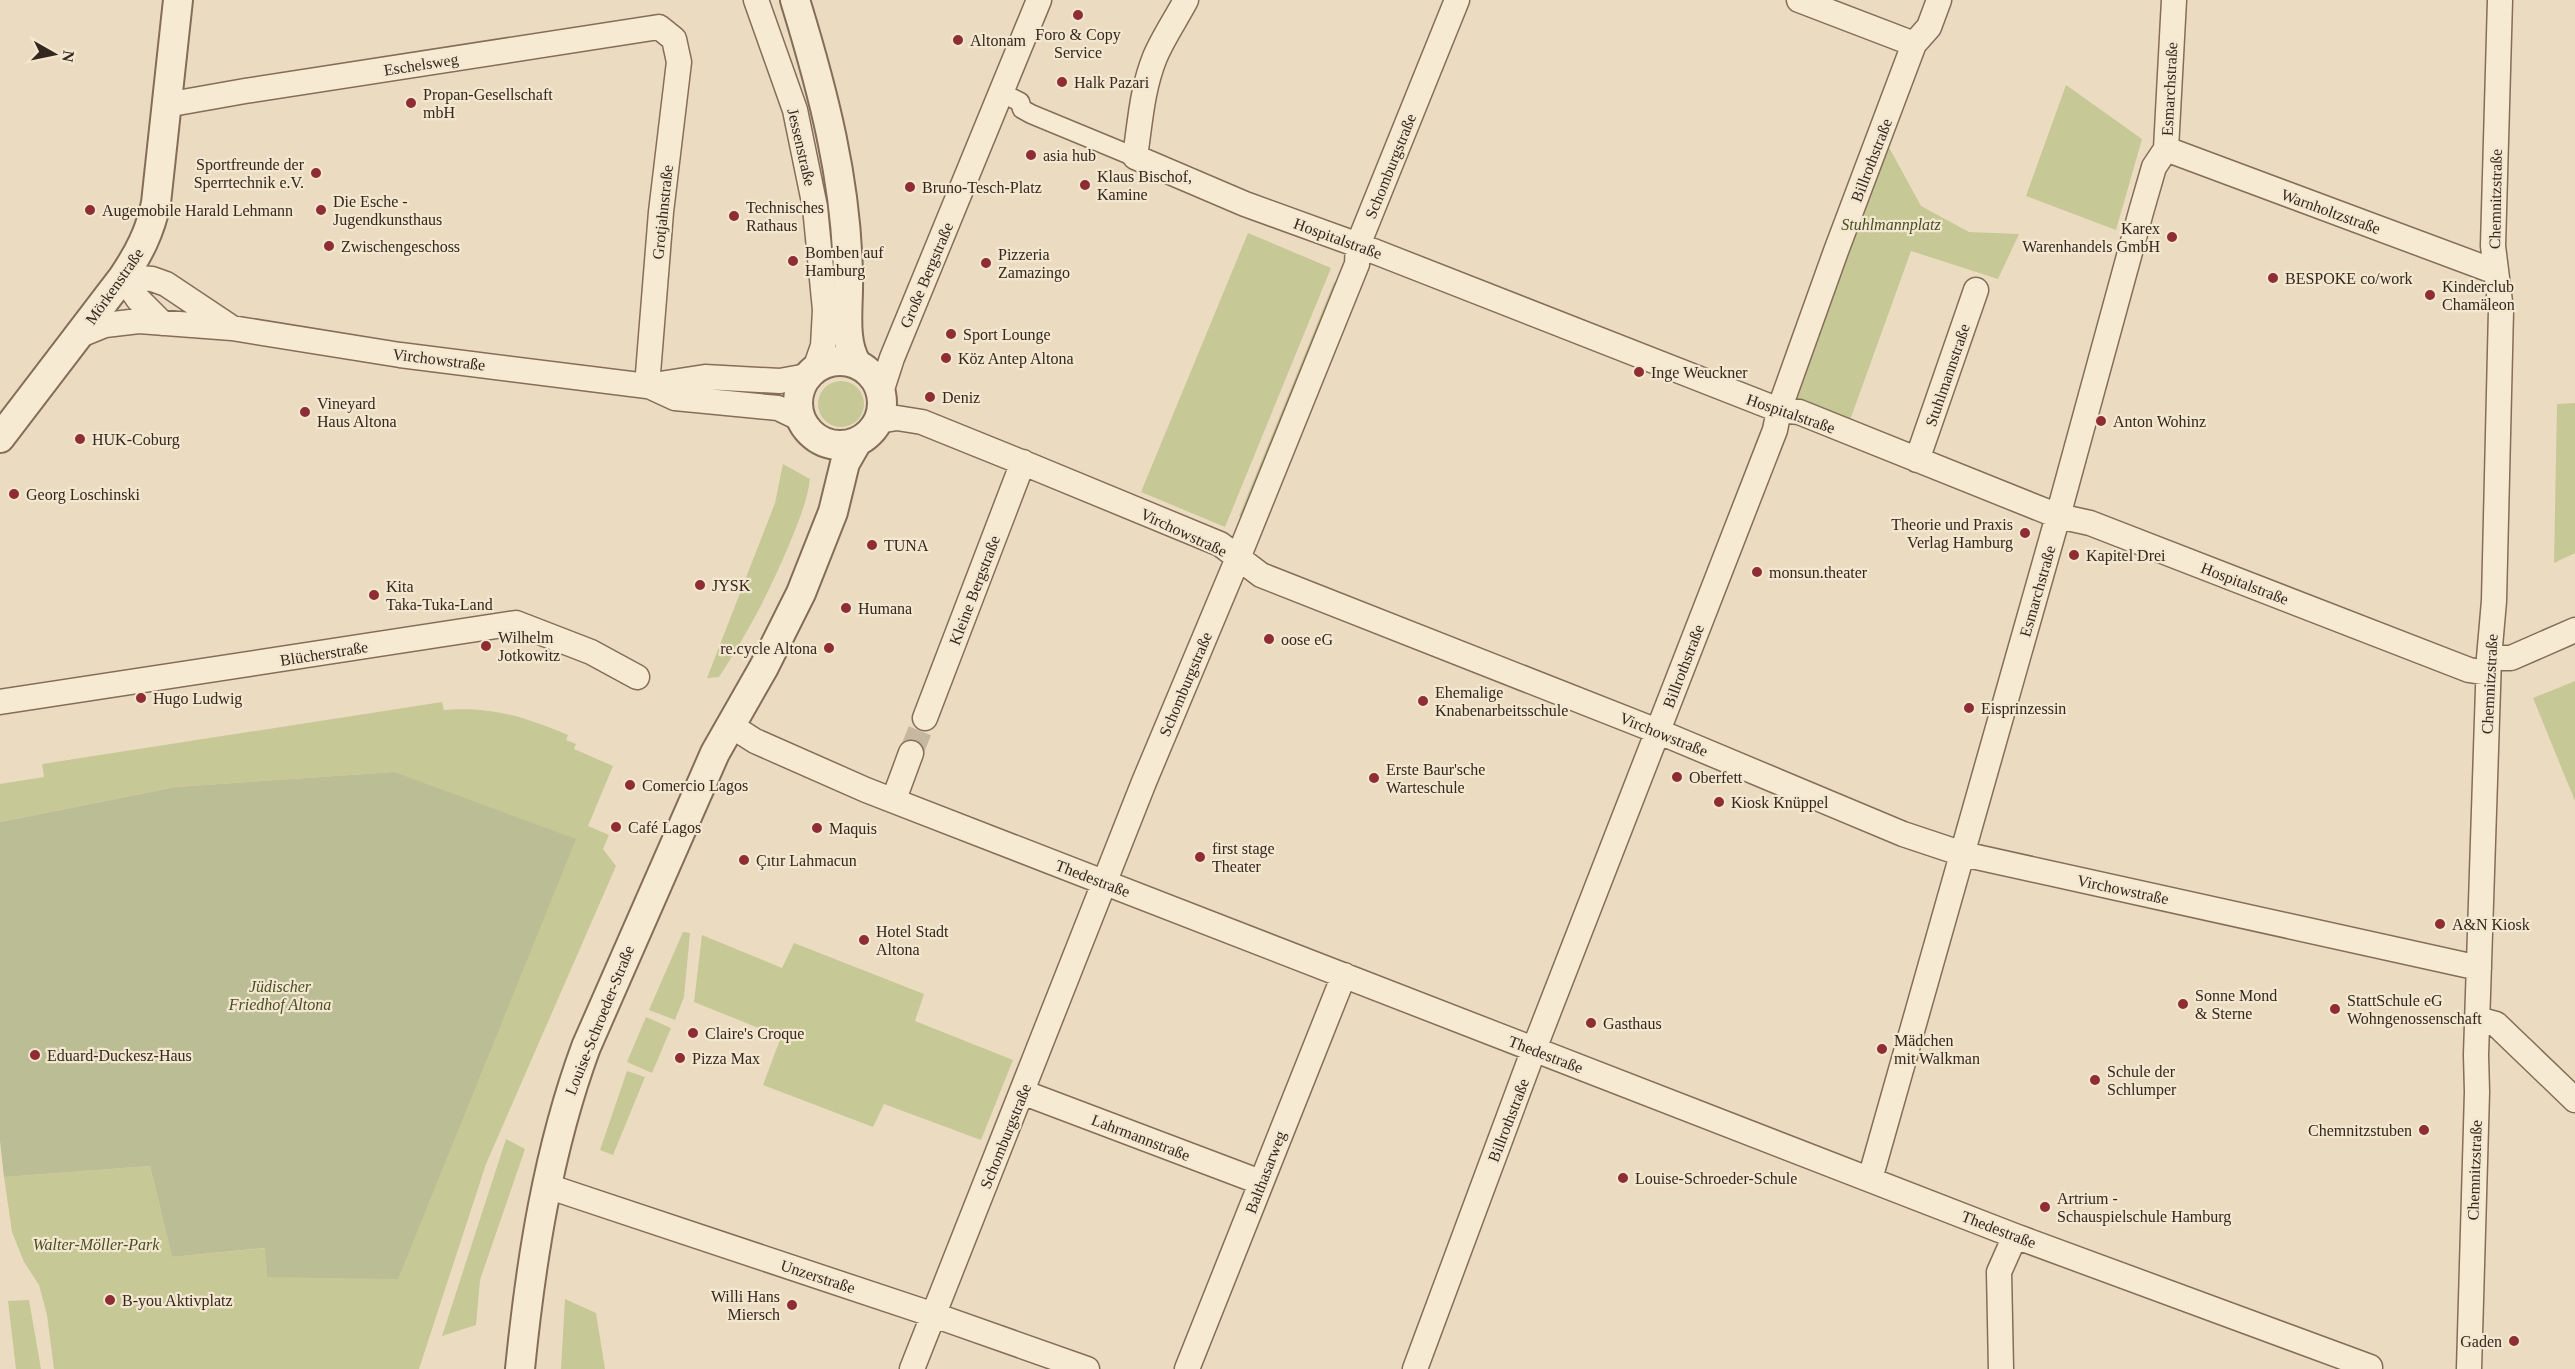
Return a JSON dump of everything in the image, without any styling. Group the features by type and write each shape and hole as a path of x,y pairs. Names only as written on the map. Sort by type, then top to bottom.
{"street":[{"name":"Mörkenstraße","path":"0,438 123,277 140,251 151,228 156,203 178,0"},
{"name":"Jessenstraße","path":"756,0 795,110 815,207 825,309 823,346 811,372"},
{"name":"Jessenstraße","path":"795,0 820,81 840,177 848,231 849,338 852,355 857,364"},
{"name":"Große Bergstraße","path":"881,392 892,358 1039,0"},
{"path":"1135,157 1143,99 1156,56 1186,0"},
{"name":"Schomburgstraße","path":"912,1369 1148,773 1357,264 1358,245 1457,0"},
{"path":"1799,0 1914,44"},
{"name":"Billrothstraße","path":"1415,1369 1534,1049 1775,430 1779,410 1836,251 1914,44 1929,27 1939,0"},
{"name":"Esmarchstraße","path":"1870,1179 2058,516 2147,190 2154,167 2166,149 2174,0"},
{"name":"Chemnitzstraße","path":"2469,1369 2488,665 2494,601 2501,310 2493,238 2500,0"},
{"name":"Eschelsweg","path":"166,105 659,27 674,39"},
{"name":"Grotjahnstraße","path":"647,386 661,212 679,62 674,39"},
{"name":"Hospitalstraße","path":"1002,93 1020,102 1022,109 1031,114 1245,204 1358,245 1779,410 1799,412 2058,516 2090,523 2469,670 2511,658 2575,630"},
{"name":"Warnholtzstraße","path":"2166,149 2496,272"},
{"path":"123,277 138,299 162,323"},
{"name":"Virchowstraße","path":"123,277 152,279 165,284 231,328"},
{"name":"Stuhlmannstraße","path":"1917,460 1976,290"},
{"name":"Virchowstraße","path":"78,336 105,325 122,322 231,328 400,354 647,386 675,398 768,406 785,410 801,419"},
{"path":"835,361 857,364 870,373 881,392 883,404 878,421 870,434 857,442 840,446 824,442 810,433 801,419 797,402 799,391 811,372 835,361"},
{"name":"Virchowstraße","path":"647,386 705,377 780,381 811,372"},
{"name":"Virchowstraße","path":"878,421 897,418 922,422 1023,462 1220,544 1261,575 1657,731 1903,834 1963,854 2479,968"},
{"path":"730,725 764,667 801,593 833,512 845,463 857,442"},
{"name":"Kleine Bergstraße","path":"925,718 1023,462"},
{"name":"Blücherstraße","path":"0,702 516,623 591,652 637,677"},
{"name":"Thedestraße","path":"730,725 744,736 866,790 2015,1236 2370,1367"},
{"name":"Louise-Schroeder-Straße","path":"520,1369 547,1186 565,1106 586,1047 700,786 730,725"},
{"path":"894,799 911,753"},
{"name":"Balthasarweg","path":"1187,1369 1344,975"},
{"path":"2478,1019 2496,1024 2575,1100"},
{"name":"Lahrmannstraße","path":"1023,1092 1260,1182"},
{"name":"Unzerstraße","path":"547,1186 934,1315 1087,1369"},
{"path":"2001,1369 1999,1272 2015,1236"}],"green space":[{"path":"2066,85 2142,139 2116,230 2026,196"},
{"name":"Stuhlmannplatz","path":"1885,140 1921,206 1969,232 2019,234 1998,279 1911,251 1849,423 1789,400"},
{"path":"1248,233 1331,268 1225,527 1141,492"},
{"path":"1334,282 1345,287 1250,520 1239,516"},
{"path":"841,381 850,382 857,388 863,395 863,413 857,420 850,426 841,427 832,426 825,420 819,413 818,404 819,395 825,388 832,382"},
{"path":"2575,403 2575,553 2554,563 2557,404"},
{"path":"783,464 810,479 802,512 773,580 748,629 719,677 707,678 775,503"},
{"path":"2575,681 2575,801 2533,698"},
{"name":"Walter-Möller-Park","path":"442,702 444,710 493,711 552,729 568,735 566,740 576,744 574,749 613,766 588,826 609,835 603,849 616,866 486,1164 419,1369 54,1369 47,1315 39,1285 24,1262 12,1232 4,1177 150,1166 172,1257 266,1248 267,1276 394,772 175,787 0,822 0,784 44,777 42,764"},
{"name":"Jüdischer Friedhof Altona","path":"394,772 576,839 398,1279 267,1277 265,1248 172,1257 150,1166 4,1177 0,1141 0,822 175,787"},
{"path":"683,932 690,933 684,997 675,1020 649,1010"},
{"path":"702,935 782,968 794,943 924,994 915,1021 1013,1060 981,1140 884,1104 873,1127 763,1085 781,1037 694,1002"},
{"path":"646,1017 671,1028 652,1073 627,1062"},
{"path":"627,1071 645,1077 613,1155 600,1150"},
{"path":"506,1139 525,1149 480,1280 476,1325 442,1336"},
{"path":"565,1299 596,1313 605,1369 561,1369"},
{"path":"29,1300 41,1369 16,1369 8,1301"}],"tunnel":[{"path":"911,753 925,718"}],"place":[{"name":"Foro & Copy Service","path":"1078,15"},
{"name":"Altonam","path":"958,40"},
{"name":"Halk Pazari","path":"1062,82"},
{"name":"Propan-Gesellschaft mbH","path":"411,103"},
{"name":"asia hub","path":"1031,155"},
{"name":"Sportfreunde der Sperrtechnik e.V.","path":"316,173"},
{"name":"Klaus Bischof, Kamine","path":"1085,185"},
{"name":"Bruno-Tesch-Platz","path":"910,187"},
{"name":"Augemobile Harald Lehmann","path":"90,210"},
{"name":"Die Esche - Jugendkunsthaus","path":"321,210"},
{"name":"Technisches Rathaus","path":"734,216"},
{"name":"Karex Warenhandels GmbH","path":"2172,237"},
{"name":"Zwischengeschoss","path":"329,246"},
{"name":"Bomben auf Hamburg","path":"793,261"},
{"name":"Pizzeria Zamazingo","path":"986,263"},
{"name":"BESPOKE co/work","path":"2273,278"},
{"name":"Kinderclub Chamäleon","path":"2430,295"},
{"name":"Sport Lounge","path":"951,334"},
{"name":"Köz Antep Altona","path":"946,358"},
{"name":"Inge Weuckner","path":"1639,372"},
{"name":"Deniz","path":"930,397"},
{"name":"Vineyard Haus Altona","path":"305,412"},
{"name":"Anton Wohinz","path":"2101,421"},
{"name":"HUK-Coburg","path":"80,439"},
{"name":"Georg Loschinski","path":"14,494"},
{"name":"Theorie und Praxis Verlag Hamburg","path":"2025,533"},
{"name":"TUNA","path":"872,545"},
{"name":"Kapitel Drei","path":"2074,555"},
{"name":"monsun.theater","path":"1757,572"},
{"name":"JYSK","path":"700,585"},
{"name":"Kita Taka-Tuka-Land","path":"374,595"},
{"name":"Humana","path":"846,608"},
{"name":"oose eG","path":"1269,639"},
{"name":"Wilhelm Jotkowitz","path":"486,646"},
{"name":"re.cycle Altona","path":"829,648"},
{"name":"Hugo Ludwig","path":"141,698"},
{"name":"Ehemalige Knabenarbeitsschule","path":"1423,701"},
{"name":"Eisprinzessin","path":"1969,708"},
{"name":"Oberfett","path":"1677,777"},
{"name":"Erste Baur'sche Warteschule","path":"1374,778"},
{"name":"Comercio Lagos","path":"630,785"},
{"name":"Kiosk Knüppel","path":"1719,802"},
{"name":"Café Lagos","path":"616,827"},
{"name":"Maquis","path":"817,828"},
{"name":"first stage Theater","path":"1200,857"},
{"name":"Çıtır Lahmacun","path":"744,860"},
{"name":"A&N Kiosk","path":"2440,924"},
{"name":"Hotel Stadt Altona","path":"864,940"},
{"name":"Sonne Mond & Sterne","path":"2183,1004"},
{"name":"StattSchule eG Wohngenossenschaft","path":"2335,1009"},
{"name":"Gasthaus","path":"1591,1023"},
{"name":"Claire's Croque","path":"693,1033"},
{"name":"Mädchen mit Walkman","path":"1882,1049"},
{"name":"Eduard-Duckesz-Haus","path":"35,1055"},
{"name":"Pizza Max","path":"680,1058"},
{"name":"Schule der Schlumper","path":"2095,1080"},
{"name":"Chemnitzstuben","path":"2424,1130"},
{"name":"Louise-Schroeder-Schule","path":"1623,1178"},
{"name":"Artrium - Schauspielschule Hamburg","path":"2045,1207"},
{"name":"B-you Aktivplatz","path":"110,1300"},
{"name":"Willi Hans Miersch","path":"792,1305"},
{"name":"Gaden","path":"2514,1341"}]}
